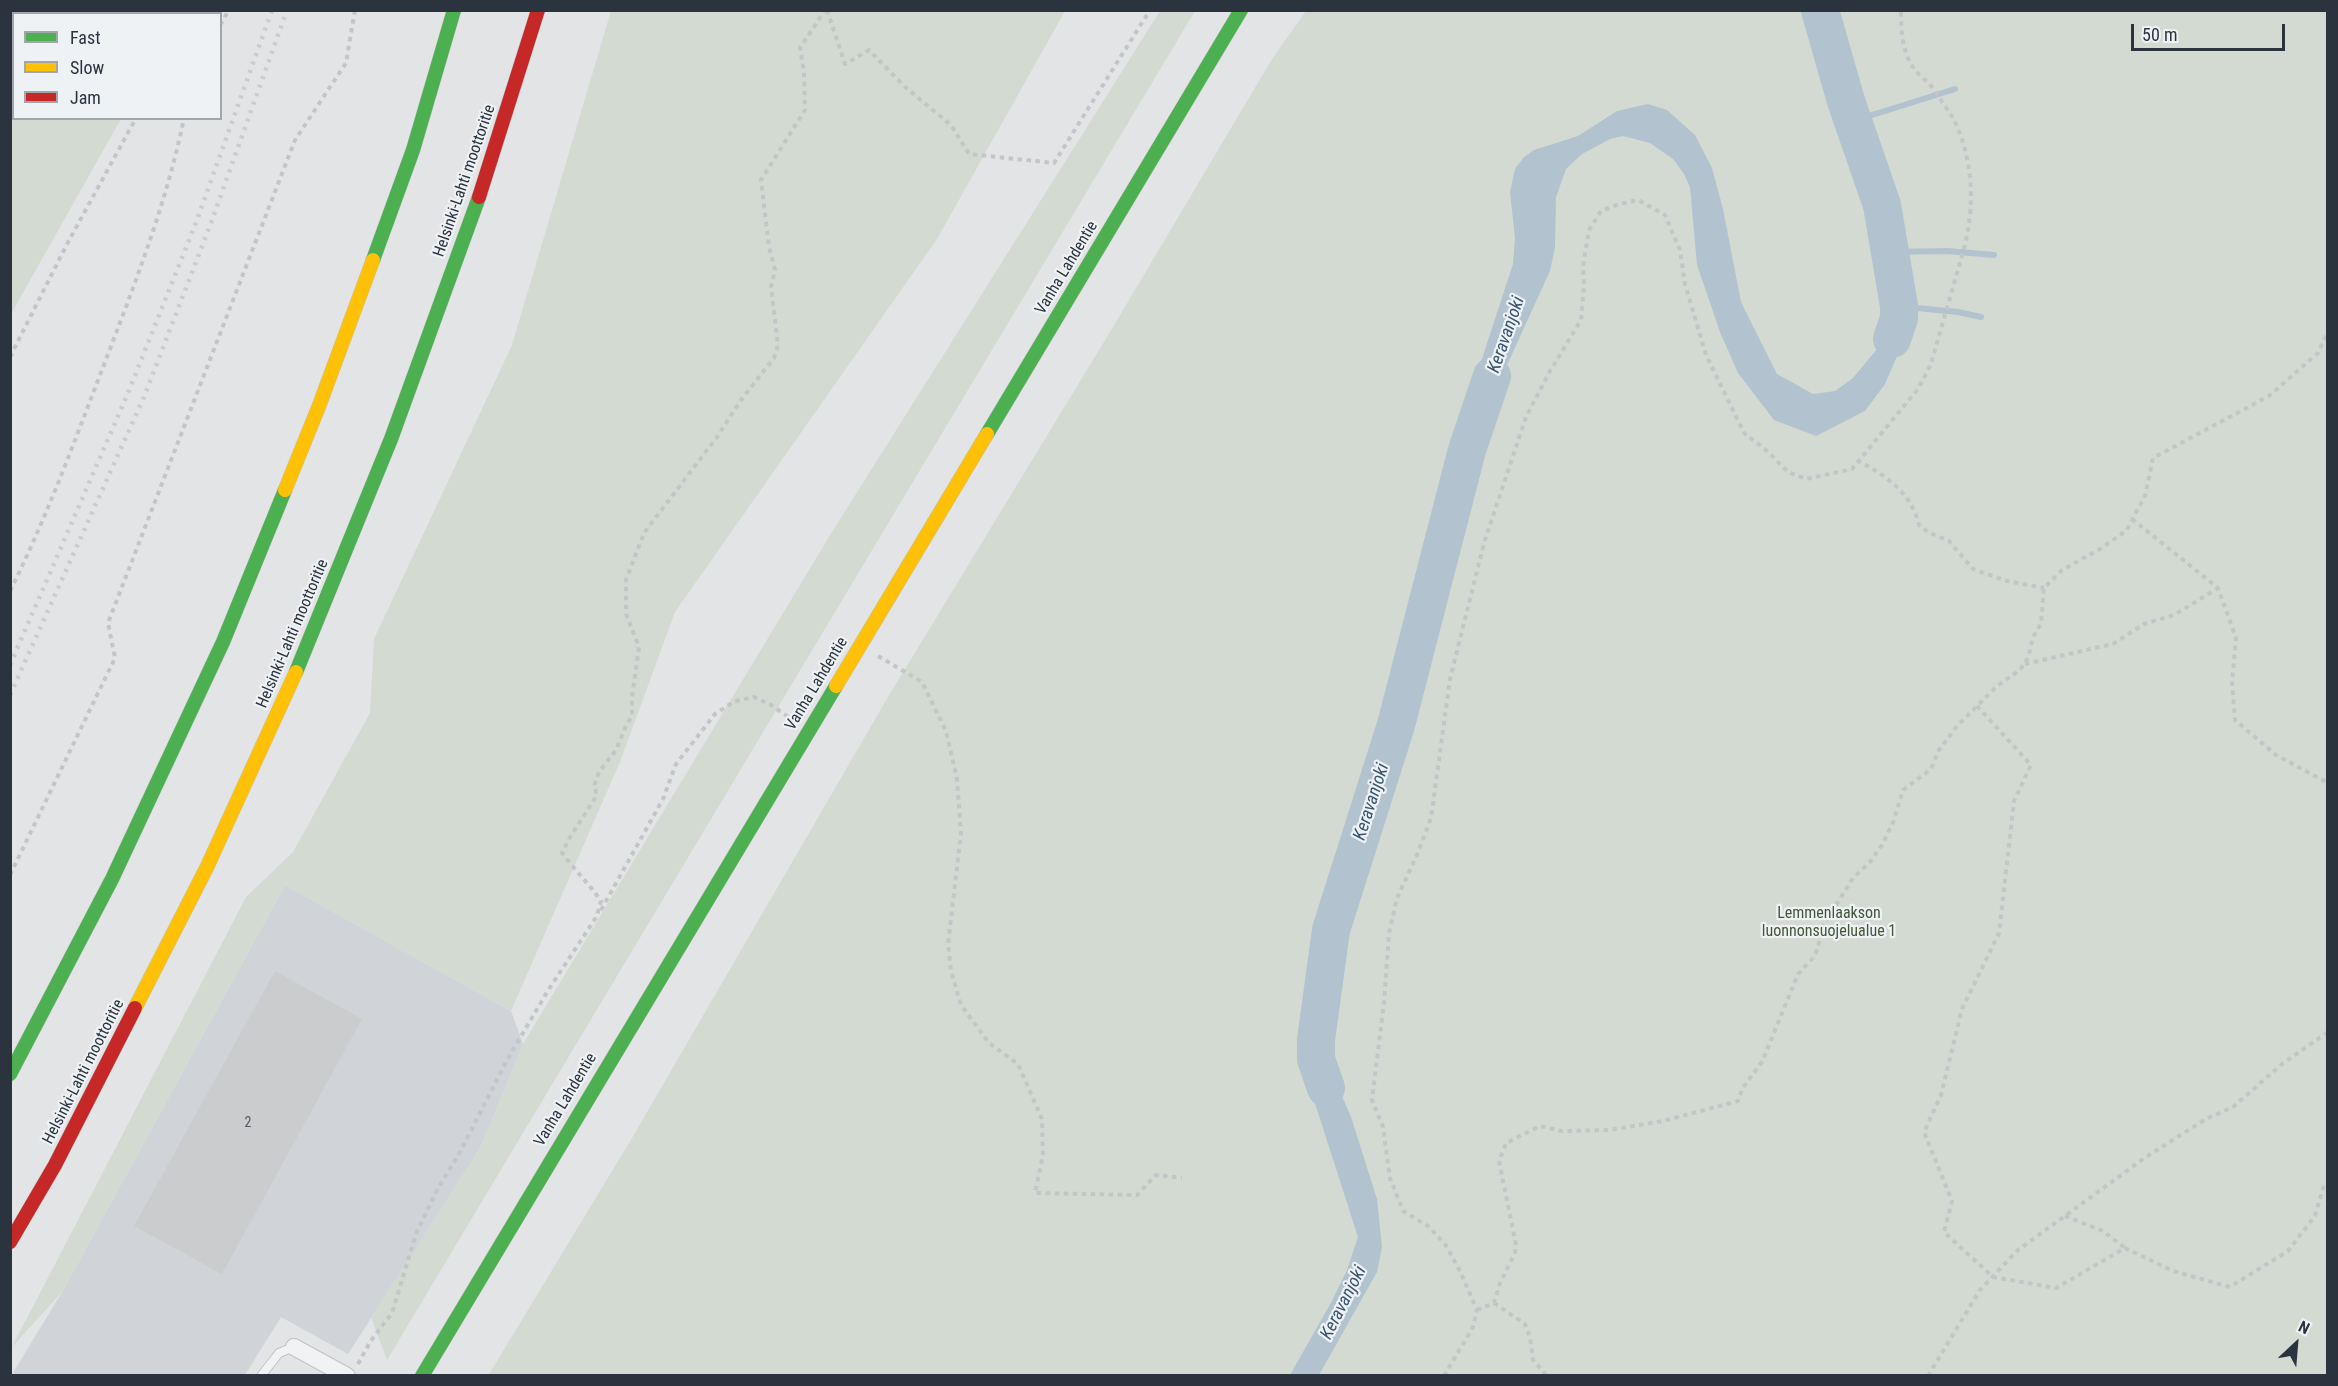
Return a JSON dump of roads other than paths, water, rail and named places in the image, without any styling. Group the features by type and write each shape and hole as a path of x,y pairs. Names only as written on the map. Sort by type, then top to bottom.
{"main road":[{"path":"10,1074 112,879 223,642 319,406 413,150 454,10"},
{"name":"Helsinki-Lahti moottoritie","path":"10,1242 56,1165 207,867 296,673 404,405 488,173 538,10"},
{"name":"Vanha Lahdentie","path":"422,1376 1241,10"}],"street":[{"path":"294,1347 352,1371"}],"lane":[{"path":"261,1376 279,1353 294,1347"}],"water":[{"path":"1648,104 1667,110 1695,135 1712,168 1723,209 1741,302 1777,374 1813,394 1835,391 1853,378 1877,349 1888,317 1885,290 1913,286 1911,324 1885,384 1865,411 1816,436 1774,420 1738,373 1720,332 1697,265 1690,187 1684,174 1673,159 1650,143 1623,136 1610,139 1582,154 1566,169 1556,197 1555,247 1550,271 1507,365 1490,429 1462,420 1513,264 1515,238 1510,192 1515,169 1524,157 1534,150 1578,136 1617,111"},
{"path":"1334,1041 1334,1078 1351,1117 1377,1199 1382,1247 1377,1272 1319,1375 1290,1375 1332,1301 1347,1270 1358,1237 1303,1066 1304,1042"}],"waterway":[{"name":"Keravanjoki","path":"1820,10 1846,101 1882,205 1899,306 1899,318 1892,339"},
{"path":"1853,121 1955,89"},
{"path":"1891,252 1947,251 1994,255"},
{"path":"1906,307 1958,312 1981,317"},
{"name":"Keravanjoki","path":"1326,1088 1316,1059 1316,1040 1331,930 1396,725 1467,450 1492,376"}],"railway":[{"path":"10,665 128,393 197,220 272,10"},
{"path":"10,695 144,397 211,223 287,10"}],"park label":[{"name":"Lemmenlaakson luonnonsuojelualue 1","path":"1829,923"}]}
